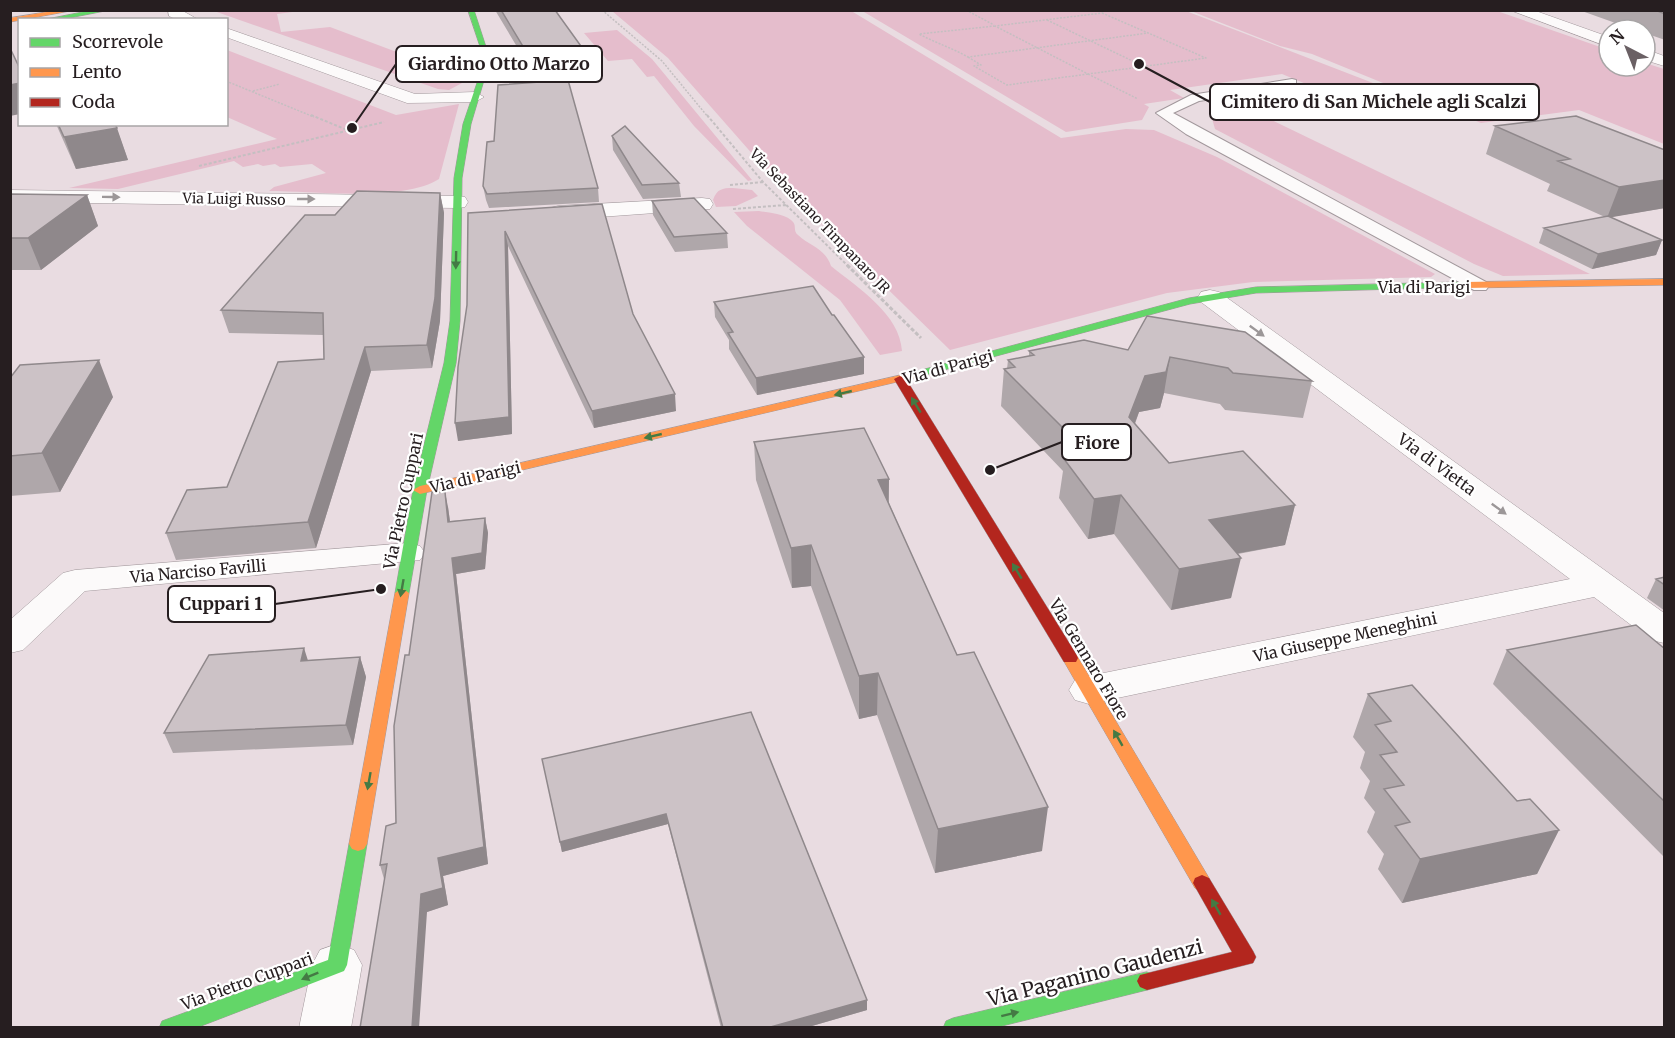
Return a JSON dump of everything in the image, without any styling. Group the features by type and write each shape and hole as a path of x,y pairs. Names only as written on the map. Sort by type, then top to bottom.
{"street":[{"path":"22,18 71,10"},
{"path":"58,18 108,10"},
{"name":"Via Pietro Cuppari","path":"169,1028 337,965 420,489 450,363 455,321 457,210 461,152 485,53 471,10"},
{"path":"1517,10 1597,38"},
{"path":"170,11 187,18"},
{"path":"228,33 413,99 475,97"},
{"name":"Via Luigi Russo","path":"10,196 457,210 481,217"},
{"path":"539,214 702,204"},
{"name":"Via di Parigi","path":"420,489 900,380 1210,297 1271,288 1665,282"},
{"name":"Via di Vietta","path":"1210,297 1665,631"},
{"name":"Via Gennaro Fiore","path":"900,380 1089,690 1246,957"},
{"name":"Via Narciso Favilli","path":"10,641 75,581 408,553"},
{"name":"Via Giuseppe Meneghini","path":"1089,690 1601,584"},
{"name":"Via Paganino Gaudenzi","path":"953,1028 1246,957"},
{"path":"325,1028 337,965"}],"lane":[{"path":"1163,113 1197,98 1292,82"},
{"name":"Via di Parigi","path":"1163,113 1191,131 1480,286"}],"path":[{"name":"Via Sebastiano Timpanaro JR","path":"602,10 662,61 763,182 950,367"},
{"path":"966,10 1163,113"},
{"path":"1102,13 1206,58 1006,85 974,66 981,64 919,34 994,26 1102,13"},
{"path":"1046,20 1144,66"},
{"path":"968,57 1148,33"},
{"path":"228,82 352,132"},
{"path":"197,166 394,119"},
{"path":"763,182 709,190 702,204 717,210 786,205"}],"shaded area":[{"path":"214,11 300,11 277,14 281,32 330,27 394,51 470,45 462,83 449,90 438,89"},
{"path":"612,11 863,11 853,12 1061,138 1126,129 1154,130 1217,157 1435,274 1431,277 1253,282 1167,293 950,350 770,174 668,58"},
{"path":"1186,11 1373,83 1323,91 1282,74 1170,90 1184,98 1144,104 1149,107 1142,120 1066,132 864,12"},
{"path":"1191,11 1497,11 1597,46 1597,78 1657,78 1657,67 1664,69 1664,144 1579,110 1481,123 1312,54 1280,46"},
{"path":"617,30 652,59 752,180 748,181 694,126 654,76 647,77 632,59 608,61 584,33"},
{"path":"228,50 396,115 459,104 439,179 404,191 357,194 269,191 274,187 326,173 312,164 280,167 275,164 263,166 258,164 243,167 234,161 118,189 69,188 277,139 228,117"},
{"path":"1251,110 1590,274 1503,276 1474,264 1215,129 1211,115"},
{"path":"723,189 752,190 758,196 736,206 716,207 713,200 716,193"},
{"path":"759,211 780,215 791,220 798,235 821,251 831,266 876,303 894,325 902,351 880,355 840,300 747,226 734,212"}],"building":[{"path":"501,10 555,10 583,49 536,68"},
{"path":"10,48 18,65 18,83 10,85"},
{"path":"568,80 598,188 487,194 483,186 487,142 494,141 498,85"},
{"path":"1576,116 1665,150 1665,180 1619,187 1558,161 1570,159 1495,126"},
{"path":"59,126 116,126 117,128 64,137"},
{"path":"625,126 679,183 642,185 612,136"},
{"path":"357,191 440,193 435,298 427,345 365,347 308,522 166,533 187,490 227,487 278,362 324,359 323,313 221,310 305,215 335,215"},
{"path":"10,194 87,195 28,238 10,238"},
{"path":"694,198 727,233 674,237 652,201"},
{"path":"602,204 633,314 675,394 592,411 505,231 509,417 455,423 458,367 467,305 468,213"},
{"path":"1608,216 1662,240 1598,254 1544,228"},
{"path":"813,286 864,357 756,378 728,333 733,332 714,302"},
{"path":"1147,316 1245,332 1312,381 1233,373 1228,368 1170,357 1166,372 1145,376 1129,417 1169,463 1243,451 1295,505 1209,520 1241,558 1179,569 1121,495 1094,499 1064,459 1090,455 1004,369 1015,367 1008,360 1034,355 1029,351 1084,340 1128,350"},
{"path":"99,360 42,453 10,456 10,378 20,365"},
{"path":"864,428 889,479 878,480 957,655 974,652 1048,807 938,829 878,673 859,676 811,545 791,548 754,442"},
{"path":"432,492 445,492 448,522 485,518 482,553 452,558 484,847 438,858 443,888 421,894 412,1028 360,1028 387,864 380,865 386,826 396,823 394,726 405,655 409,655"},
{"path":"1665,577 1665,585 1656,579"},
{"path":"1636,625 1665,649 1665,802 1507,650"},
{"path":"304,648 301,661 360,657 346,725 164,733 209,655"},
{"path":"1412,685 1517,801 1530,799 1559,830 1420,859 1395,826 1410,822 1384,789 1404,785 1380,755 1397,752 1375,725 1391,721 1368,694"},
{"path":"751,712 867,1000 767,1028 723,1028 666,814 560,842 542,759"}],"traffic: fast":[{"path":"57,18 107,10"},
{"path":"402,593 420,490 450,363 455,321 458,178 467,124 482,77 485,53 471,10"},
{"path":"914,375 1189,301 1256,290 1465,285"},
{"path":"169,1028 337,965 358,844"},
{"path":"953,1028 1147,981"}],"traffic: slow":[{"path":"23,18 67,11"},
{"path":"10,20 18,19"},
{"path":"1465,285 1664,282"},
{"path":"420,490 914,375"},
{"path":"358,844 402,593"},
{"path":"1070,658 1202,883"}],"traffic: jam":[{"path":"900,379 1070,658"},
{"path":"1147,981 1246,957 1202,883"}],"place":[{"name":"Cimitero di San Michele agli Scalzi","path":"1139,64"},
{"name":"Giardino Otto Marzo","path":"352,128"},
{"name":"Fiore","path":"990,470"},
{"name":"Cuppari 1","path":"381,589"}]}
